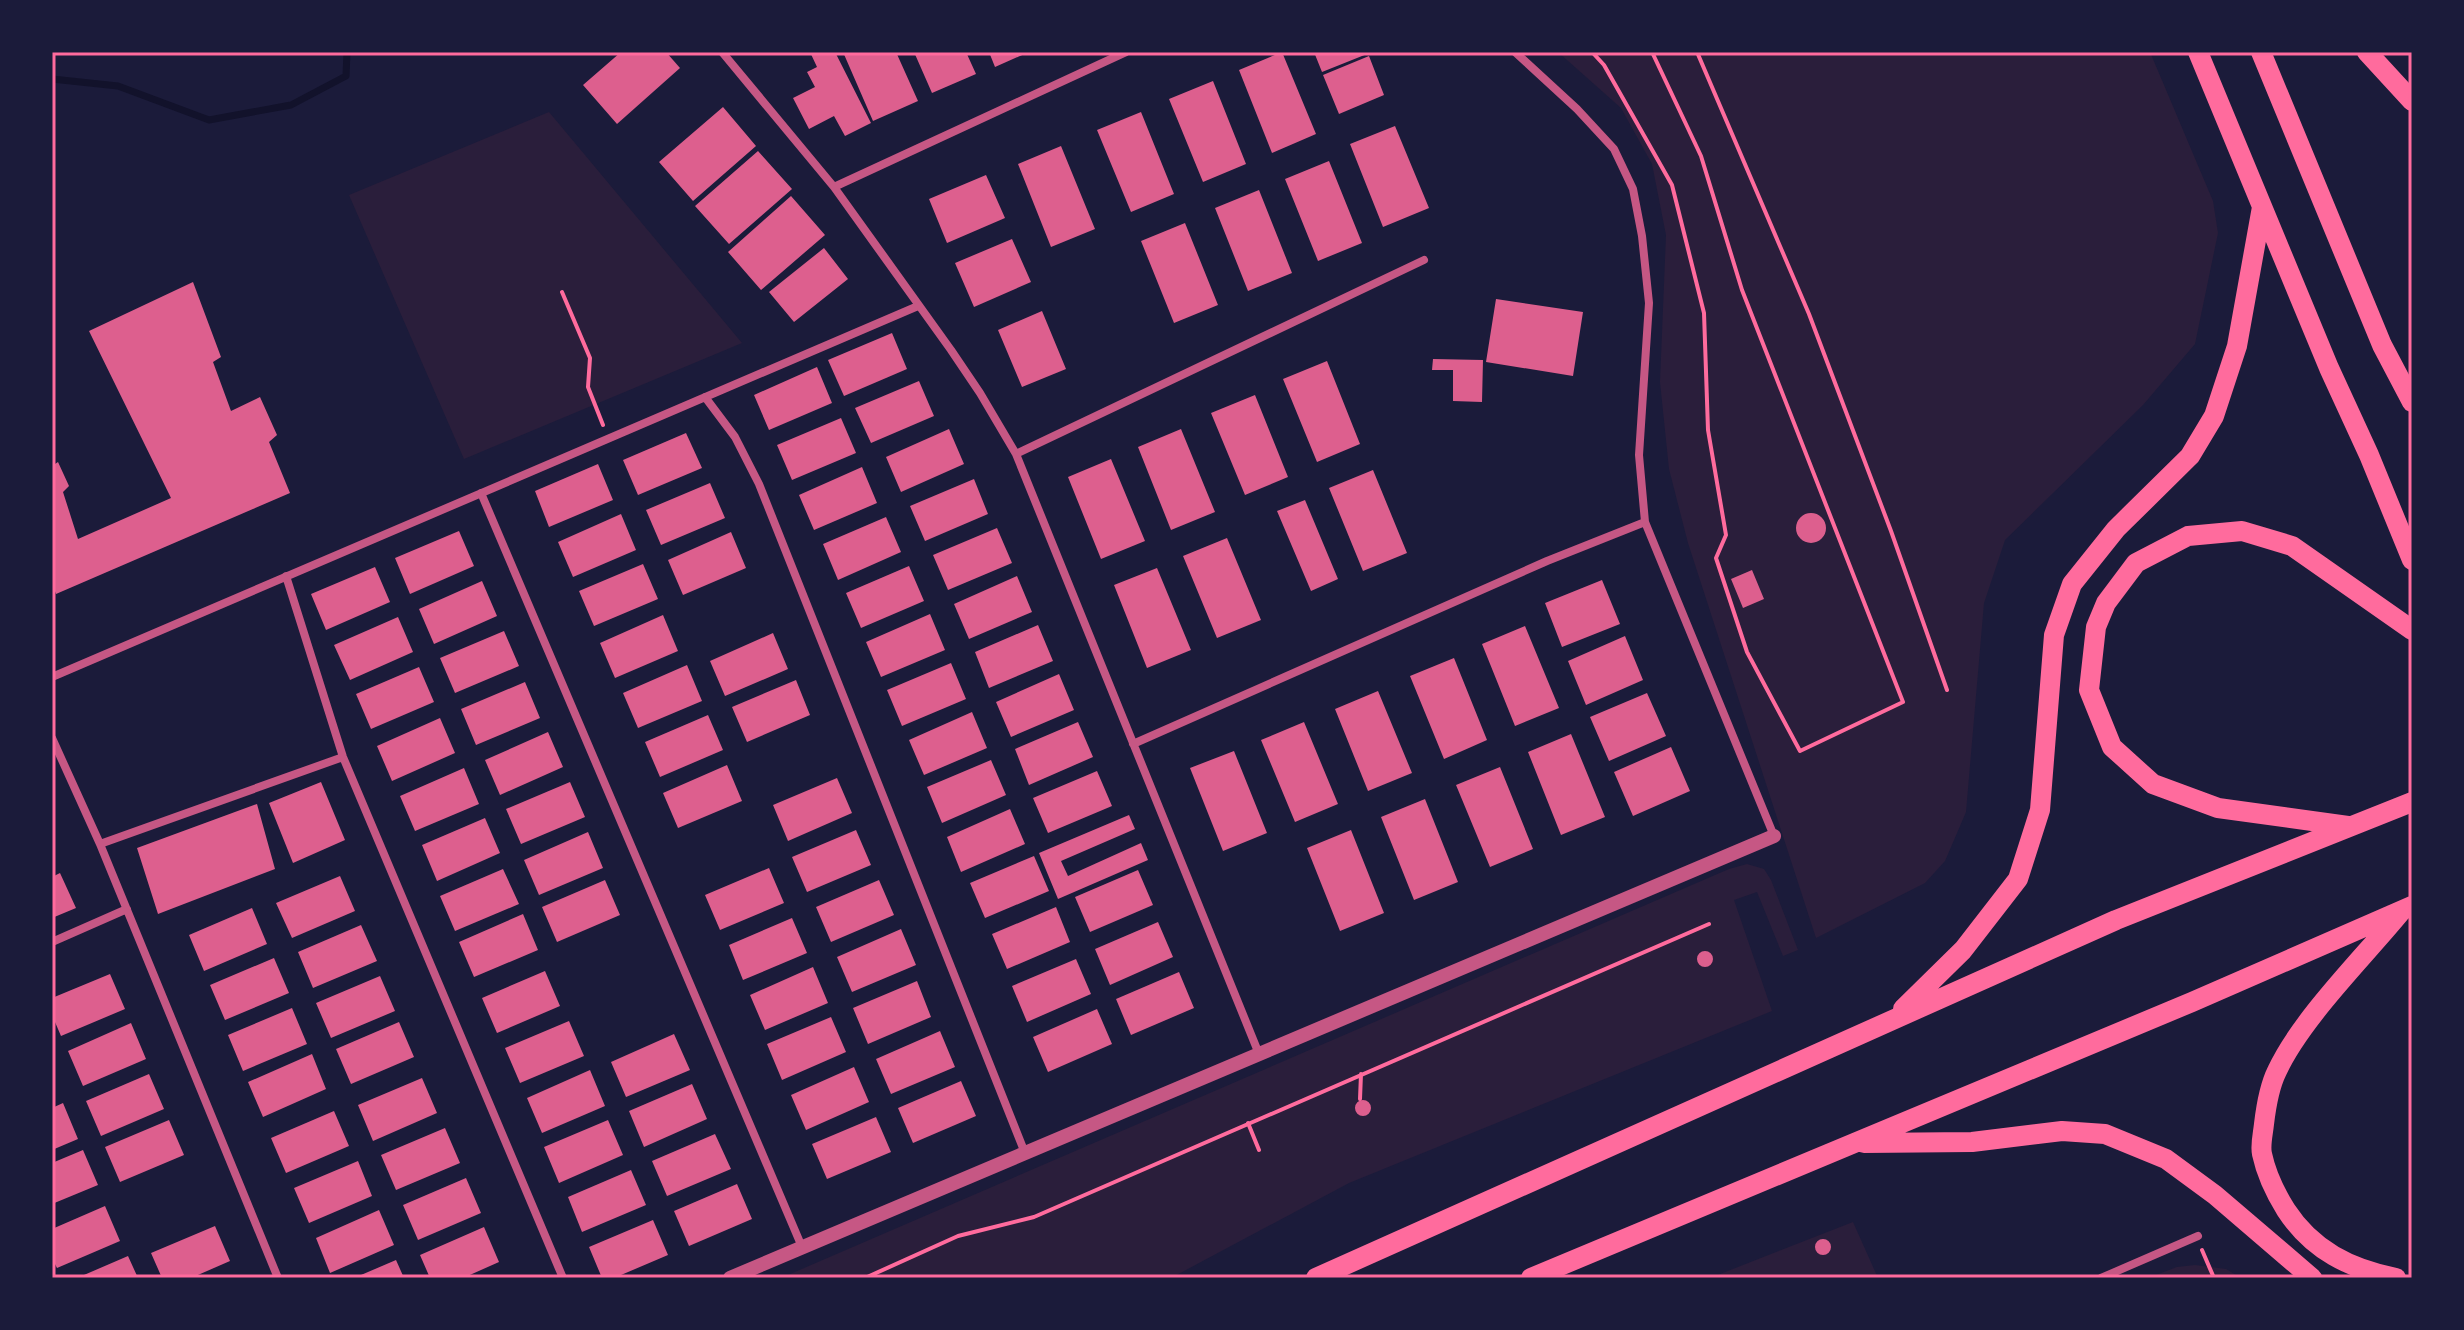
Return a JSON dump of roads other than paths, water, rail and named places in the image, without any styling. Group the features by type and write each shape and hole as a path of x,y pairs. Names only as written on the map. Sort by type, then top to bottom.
{"main road":[{"path":"2198,52 2412,560"},
{"path":"2261,52 2382,345 2412,402"},
{"path":"2367,52 2412,101"},
{"path":"1892,1020 1963,950 2018,879 2040,810 2054,635 2072,584 2116,529 2190,456 2214,416 2237,346 2262,207"},
{"path":"2351,827 2218,808 2153,784 2112,747 2089,690 2096,627 2106,603 2136,563 2188,536 2242,531 2292,546 2412,630"},
{"path":"1316,1278 2116,920 2412,802"},
{"path":"1531,1278 2192,1002 2408,908"},
{"path":"2396,1278 2364,1272 2327,1253 2299,1230 2277,1197 2261,1152 2266,1107 2276,1072 2311,1020 2408,908"},
{"path":"1853,1143 1972,1142 2062,1131 2105,1134 2166,1159 2215,1195 2312,1278"}],"street":[{"path":"722,52 834,187 980,393 1016,454 1259,1054"},
{"path":"1091,52 1096,64"},
{"path":"834,187 1126,52"},
{"path":"730,1278 1774,836 1645,522 1639,455 1649,303 1633,189 1614,149 1577,109 1515,52"},
{"path":"1016,454 1424,260"},
{"path":"52,677 918,306"},
{"path":"705,397 735,437 759,484 1025,1153"},
{"path":"481,493 802,1247"},
{"path":"1133,744 1547,561 1645,522"},
{"path":"286,576 343,757 563,1278"},
{"path":"52,738 100,844 278,1278"},
{"path":"100,844 343,757"},
{"path":"52,942 127,909"},
{"path":"2101,1278 2198,1236"}],"waterway":[{"path":"52,79 118,86 209,120 291,105 346,76 347,52"}]}
